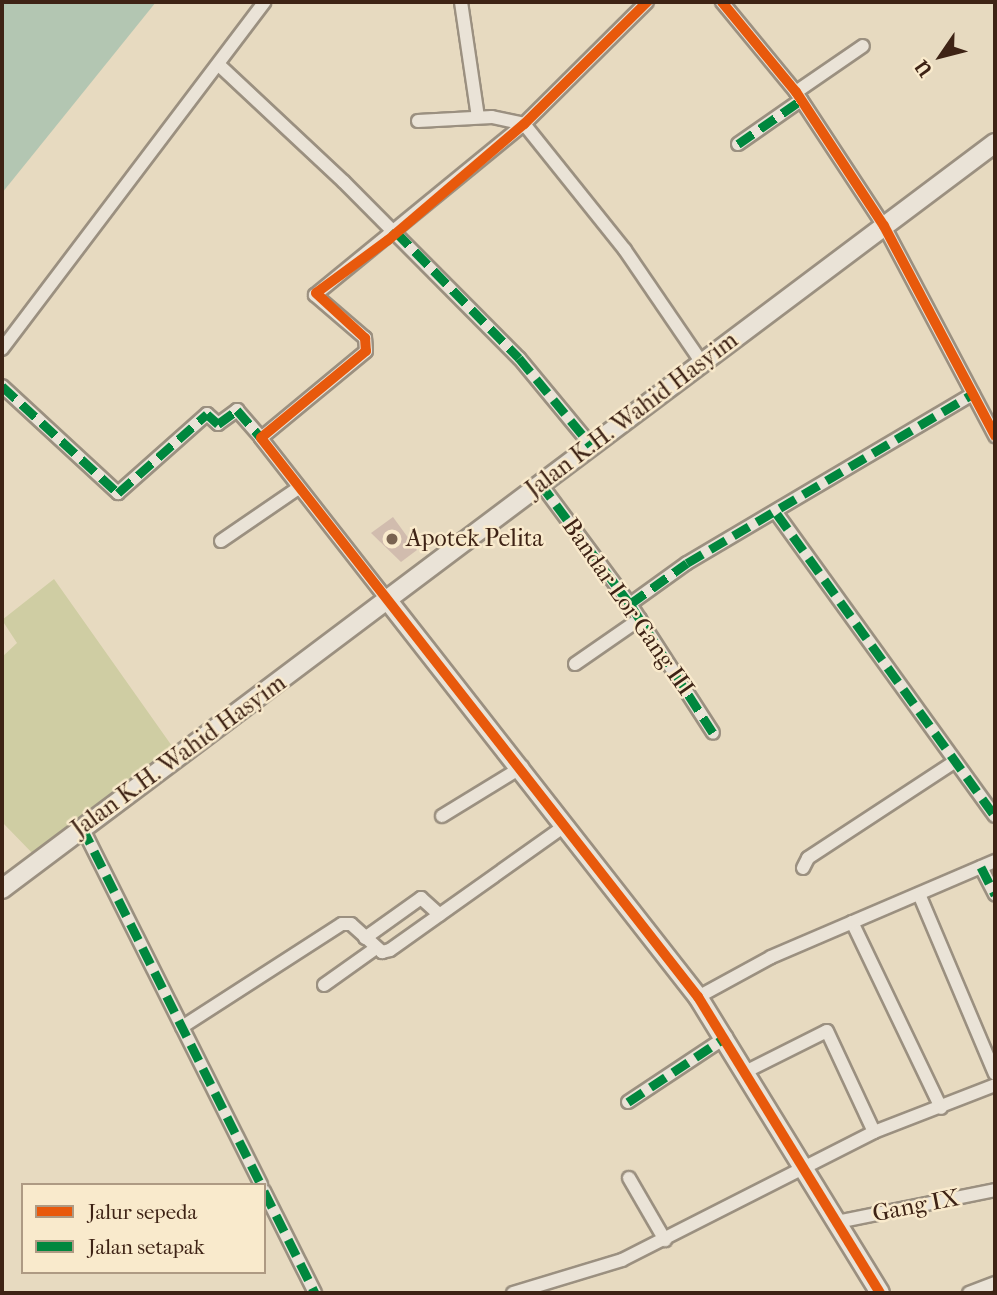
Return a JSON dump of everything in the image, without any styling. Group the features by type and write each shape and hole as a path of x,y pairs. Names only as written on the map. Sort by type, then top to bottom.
{"main road":[{"name":"Jalan K.H. Wahid Hasyim","path":"2,889 82,827 389,602 540,483 995,143"},
{"path":"389,602 522,767 698,997 747,1071 880,1293"}],"street":[{"path":"2,349 264,2"},
{"path":"461,2 478,117"},
{"path":"261,438 366,351 365,338 315,295 396,232 524,124 646,2"},
{"path":"722,2 799,96 884,226 995,436"},
{"path":"738,144 863,46"},
{"path":"219,65 396,232 519,358 591,445"},
{"path":"418,121 478,117 524,124 625,250 702,363"},
{"path":"2,386 118,493 207,414 218,424 237,410 389,602"},
{"path":"631,604 687,563 777,514 973,394"},
{"name":"Bandar Lor Gang III","path":"540,483 631,604 713,733"},
{"path":"221,541 297,489"},
{"path":"777,514 995,816"},
{"path":"575,664 640,619"},
{"path":"803,868 808,858 954,762"},
{"path":"442,816 522,767"},
{"path":"182,1027 342,924 351,925 376,948 390,950 566,825"},
{"path":"82,827 260,1183"},
{"path":"698,997 852,922 995,861"},
{"path":"981,867 995,895"},
{"path":"919,894 995,1074"},
{"path":"365,938 421,898 440,915"},
{"path":"852,922 941,1108"},
{"path":"324,985 376,948"},
{"path":"747,1071 827,1031 874,1132"},
{"path":"628,1102 726,1037"},
{"path":"513,1293 622,1260 665,1240 803,1165 874,1132 995,1085"},
{"path":"629,1178 665,1240"},
{"name":"Gang IX","path":"837,1222 995,1190"},
{"path":"266,1195 315,1293"},
{"path":"969,1293 995,1283"}],"shaded area":[{"path":"2,2 156,2 2,193"},
{"path":"54,579 179,756 37,858 2,822 2,657 17,643 2,620"}],"building":[{"name":"Apotek Pelita","path":"393,517 417,550 401,562 371,533"}],"marked path":[{"path":"738,144 801,100"},
{"path":"392,236 396,232 519,358 591,445"},
{"path":"2,386 118,493 207,414 218,424 237,410 261,438"},
{"path":"630,604 687,563 973,394"},
{"path":"540,483 630,604 713,733"},
{"path":"777,514 995,816"},
{"path":"82,827 260,1183"},
{"path":"981,867 995,895"},
{"path":"628,1102 726,1037"},
{"path":"266,1195 315,1293"}],"cycle path":[{"path":"647,2 524,124 388,240 316,293 365,338 366,351 261,438 698,997 880,1293"},
{"path":"722,2 796,92 884,226 995,436"}],"place":[{"name":"Apotek Pelita","path":"392,539"}]}
